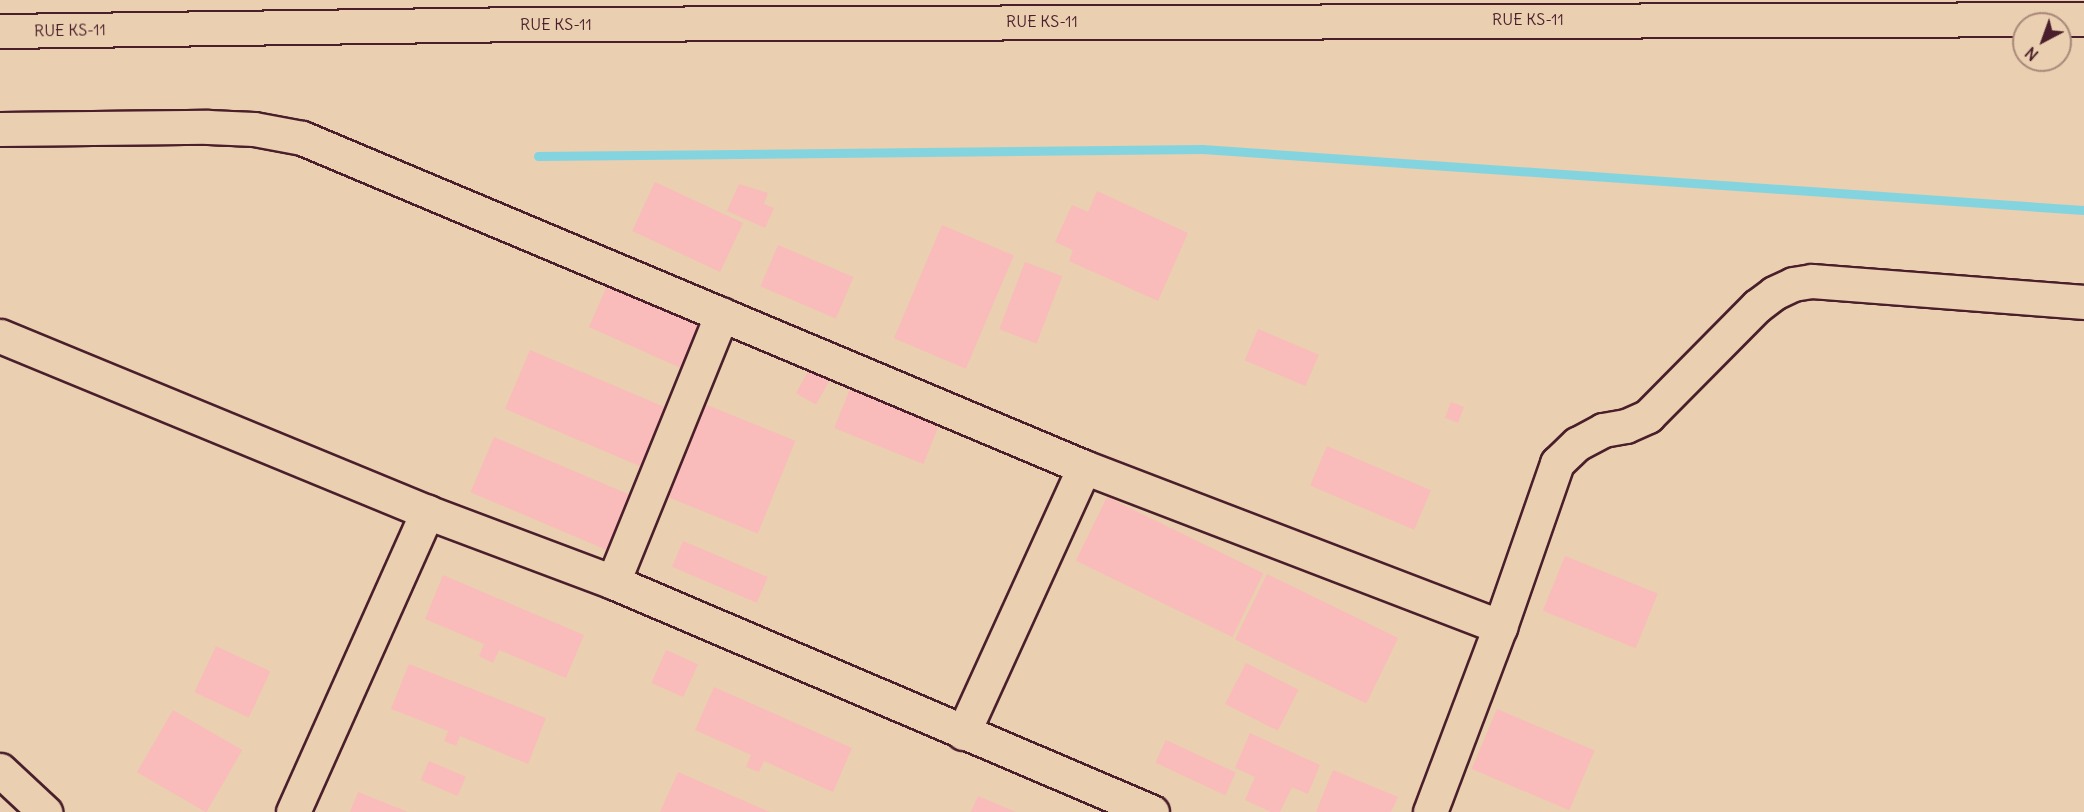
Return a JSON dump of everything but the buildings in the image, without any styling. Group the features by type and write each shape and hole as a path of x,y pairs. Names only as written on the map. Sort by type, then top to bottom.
{"street":[{"name":"RUE KS-11","path":"0,31 521,12 1573,9 2084,19"},
{"path":"0,129 208,127 254,129 302,138 1084,467 1500,627"},
{"path":"1430,812 1500,627 1557,463 1577,444 1602,430 1626,426 1648,416 1757,306 1774,292 1793,284 1812,281 2084,302"},
{"path":"613,582 722,314"},
{"path":"0,336 427,512 613,582 1152,812"},
{"path":"963,733 1084,467"},
{"path":"293,812 427,512"},
{"path":"0,770 45,812"}],"waterway":[{"path":"538,156 1202,149 2084,210"}]}
